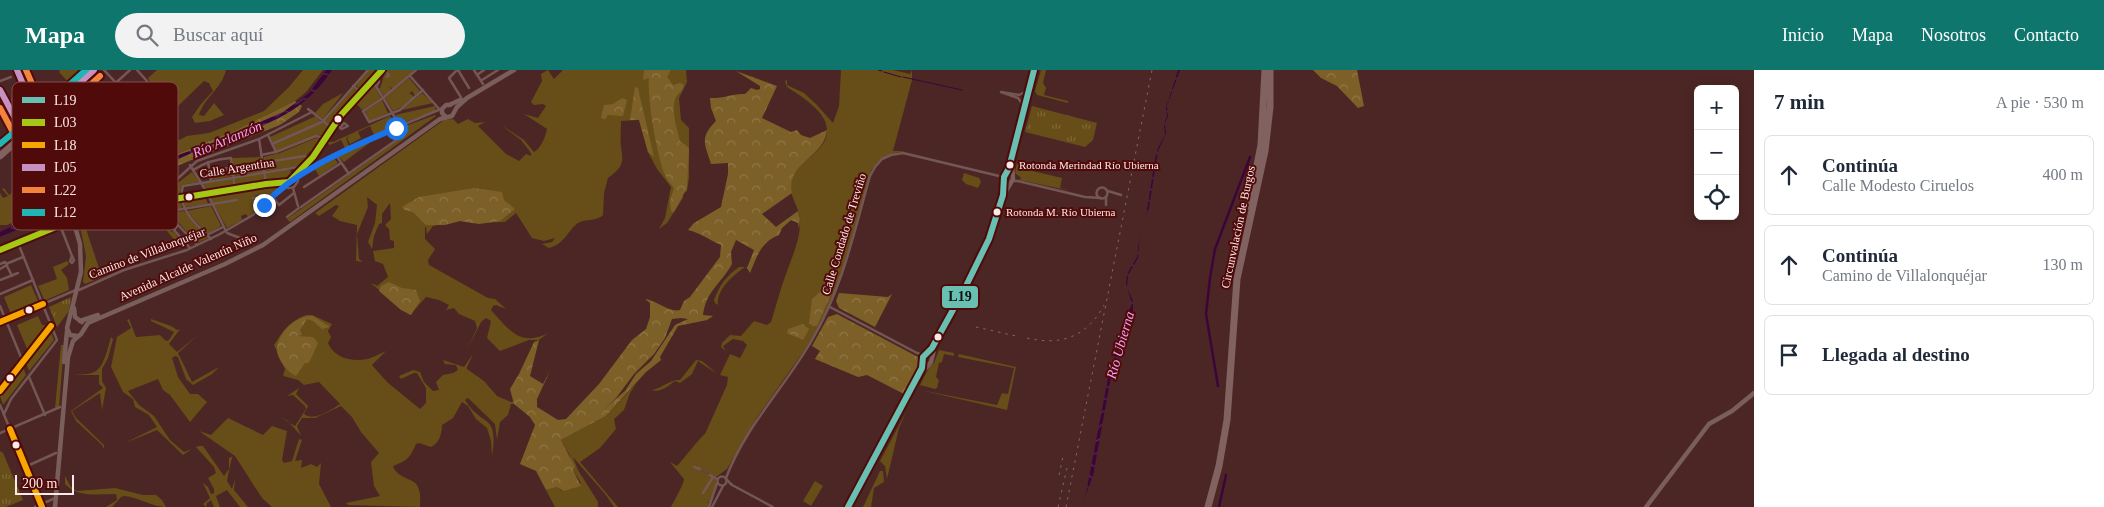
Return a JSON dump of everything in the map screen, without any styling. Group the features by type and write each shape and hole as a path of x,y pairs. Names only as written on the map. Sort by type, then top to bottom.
{"highway":[{"path":"81,82 94,70"},
{"name":"Circunvalación de Burgos","path":"1203,507 1217,454 1223,417 1233,280 1261,145 1265,70"},
{"name":"Circunvalación de Burgos","path":"1208,507 1219,466 1226,426 1237,279 1265,151 1270,107 1270,70"},
{"path":"0,156 12,144"}],"main road":[{"path":"17,70 22,82"},
{"path":"440,113 449,105 462,99 482,82 508,70"},
{"path":"440,113 452,116 454,110 472,95 514,70"},
{"path":"1008,178 1035,70"},
{"path":"850,507 985,246 1008,178 1035,70"},
{"path":"449,105 454,110"},
{"name":"Avenida Alcalde Valentín Niño","path":"79,321 168,286 261,244 440,113"},
{"name":"Avenida Alcalde Valentín Niño","path":"84,328 99,317 225,264 263,245 437,121 440,113"},
{"path":"52,504 54,456 67,331 82,260 77,230"},
{"path":"52,504 66,366 69,352 77,336 84,328 74,312 75,292 84,284 84,250 78,230"},
{"path":"69,322 79,321"},
{"path":"67,331 70,335 77,336"},
{"path":"1646,507 1709,424 1732,411 1754,393"}],"street":[{"path":"104,70 115,82"},
{"path":"117,82 130,70"},
{"path":"137,70 146,82"},
{"path":"272,144 307,130 323,120 368,70"},
{"path":"294,177 311,159 335,124 362,93 376,82 383,70 389,75 387,77"},
{"path":"408,70 410,82"},
{"path":"416,70 383,98 363,111 369,122 406,105 423,90"},
{"path":"462,99 449,78 458,70 470,88"},
{"path":"474,70 482,82 498,70"},
{"path":"477,74 484,70"},
{"path":"178,198 280,182 399,127 440,113 423,90 409,76"},
{"path":"0,82 10,77"},
{"path":"398,78 402,82"},
{"path":"287,217 405,134 391,113 376,82"},
{"path":"353,86 362,93"},
{"path":"390,86 393,90"},
{"path":"398,86 401,90"},
{"path":"1024,110 1024,104 1020,99 1002,92 1021,94 1030,88"},
{"path":"0,90 12,106"},
{"path":"411,93 415,97"},
{"path":"0,109 12,100"},
{"path":"402,101 406,105"},
{"path":"308,109 332,128"},
{"path":"178,177 190,165 221,151 259,139 312,112"},
{"path":"335,124 340,128"},
{"path":"268,134 276,152"},
{"path":"262,154 276,152 316,136 325,138"},
{"path":"0,145 12,138"},
{"path":"259,139 266,184"},
{"name":"Calle Condado de Treviño","path":"724,485 729,469 757,420 805,351 830,307 850,252 870,176 882,159 893,154 907,153 1090,198 1101,198 1112,193"},
{"path":"336,155 349,174"},
{"path":"209,171 305,156 311,159"},
{"path":"193,170 208,162 231,158 236,189"},
{"path":"208,162 211,180"},
{"path":"305,185 341,163"},
{"path":"190,165 229,235 248,241"},
{"name":"Calle Argentina","path":"181,197 183,186 304,166"},
{"path":"293,188 298,182 294,177"},
{"name":"Camino de Villalonquéjar","path":"84,284 190,248 226,231 253,215 294,177"},
{"path":"285,179 288,188 293,188"},
{"path":"280,182 286,184"},
{"path":"293,188 299,207"},
{"path":"1090,198 1100,188 1121,195"},
{"path":"1097,191 1106,205 1107,189"},
{"path":"272,196 279,205 294,193"},
{"path":"181,197 184,209 210,238"},
{"path":"253,198 259,197 264,205"},
{"path":"178,210 237,200"},
{"path":"178,225 197,245"},
{"name":"Camino de Villalonquéjar","path":"207,235 224,227"},
{"path":"0,250 48,230"},
{"path":"62,230 72,256"},
{"path":"174,230 190,248"},
{"path":"18,243 57,341 4,409 4,414 42,506"},
{"path":"0,269 24,257"},
{"path":"0,264 5,262 12,276"},
{"path":"0,280 18,273"},
{"path":"0,294 33,280"},
{"path":"0,322 75,292"},
{"path":"833,300 836,310"},
{"path":"0,306 23,362"},
{"path":"830,307 926,358"},
{"path":"826,315 836,310"},
{"path":"0,390 51,326"},
{"path":"49,330 54,330"},
{"path":"21,357 29,354"},
{"path":"29,376 45,415"},
{"path":"0,406 4,409"},
{"path":"0,433 58,410"},
{"path":"25,467 54,456"},
{"path":"694,467 700,470"},
{"name":"Calle Condado de Treviño","path":"718,479 729,469"},
{"path":"703,492 712,476 718,479 726,478 732,485 773,507"},
{"path":"718,479 720,485 732,485"},
{"path":"710,507 717,488 718,479"},
{"path":"710,507 724,485"},
{"path":"35,507 52,504"}],"green space":[{"path":"60,70 85,70 72,82 68,82 59,72"},
{"path":"157,70 226,70 221,82 201,109 199,115 204,116 214,103 224,115 210,121 195,123 192,117 213,91 209,83 204,81 178,106 178,82 150,82 148,78"},
{"path":"303,70 323,70 306,92 295,101 234,131 178,154 178,140 187,136 209,133 264,111 289,87"},
{"path":"369,70 378,70 376,73 378,74 360,91 356,85"},
{"path":"387,70 414,70 393,89 389,86 392,90 384,96 379,86 381,86 384,75 381,75"},
{"path":"548,70 554,79 563,70 686,70 687,82 679,98 681,120 689,128 689,178 687,191 683,193 683,198 667,223 659,229 665,218 671,187 657,169 648,152 639,120 621,121 622,161 619,168 608,178 604,193 603,215 576,224 555,246 549,248 542,244 552,242 555,238 544,241 532,238 516,213 505,222 472,223 460,221 433,226 427,234 425,227 425,239 435,249 428,260 429,265 488,298 495,299 506,309 496,305 491,310 515,334 529,338 548,333 539,340 529,340 500,351 487,338 491,321 486,318 481,322 467,350 477,328 475,321 459,314 454,308 446,310 449,305 439,300 426,297 410,315 373,285 370,285 374,284 377,286 388,277 383,264 375,261 373,251 394,248 394,241 390,240 389,229 385,225 391,219 390,203 382,214 382,223 379,224 374,236 372,249 368,242 375,223 377,205 367,197 368,207 357,234 359,259 363,262 356,261 357,225 340,221 332,216 339,206 336,205 319,216 315,213 444,120 453,119 458,124 468,119 475,123 485,122 478,126 506,154 519,161 526,154 531,156 531,153 521,140 501,125 524,140 534,152 539,148 547,129 524,114 538,118 546,106 543,104 534,105 531,102 542,81 541,74"},
{"path":"644,70 671,70 667,77 673,85 680,83 684,85 675,99 674,109 680,141 689,148 687,188 674,212 671,211 670,201 674,188 666,177 659,155 651,113 649,78 643,80"},
{"path":"841,70 893,70 910,74 912,70 912,80 893,151 905,151 885,157 871,171 843,271 827,310 811,341 758,416 727,469 716,477 716,486 710,502 707,502 709,503 708,507 671,507 684,479 670,462 677,466 705,434 727,385 728,377 720,375 730,354 740,358 747,345 743,341 733,339 723,346 726,351 721,347 722,343 730,335 741,336 754,321 767,325 771,322 796,247 800,226 798,210 790,187 791,182 798,169 817,151 826,138 826,123 823,117 812,105 787,87 785,82 787,79 787,85 804,93 833,123 839,106"},
{"path":"1041,70 1046,70 1043,83 1046,88 1044,95 1068,101 1068,103 1037,95 1035,91"},
{"path":"1313,70 1357,70 1364,106 1358,108 1337,86 1321,78"},
{"path":"736,71 777,86 762,118 791,132 797,130 801,135 810,138 827,130 825,139 820,147 799,167 794,175 791,183 792,193 762,214 776,227 798,211 800,219 799,229 798,223 791,220 782,228 779,235 760,250 750,273 747,268 754,250 736,240 731,252 732,264 707,300 703,315 713,316 707,320 678,326 660,357 661,360 646,372 606,416 561,440 575,467 573,470 581,486 563,491 557,487 546,490 536,471 520,464 535,425 530,417 514,404 510,389 534,342 539,340 530,376 543,384 550,371 537,399 537,407 558,420 566,419 599,384 632,340 646,329 650,317 650,303 645,299 671,310 680,310 684,301 690,297 720,257 721,245 688,230 694,223 721,207 728,174 728,163 711,164 705,146 707,132 716,121 711,108 710,98 745,94 751,88 760,89 760,86","holes":["672,319 688,319 675,325 651,361 636,374 625,391 604,409 654,354 665,338"]},
{"path":"409,78 420,91 415,96 412,91 409,94 414,97 402,107 393,111 385,98"},
{"path":"374,85 381,98 362,110 356,103"},
{"path":"635,87 638,88 654,157 648,152 639,120 630,120"},
{"path":"353,88 359,92 334,121 339,117 333,125 330,125 324,120"},
{"path":"343,93 323,119 315,113 323,104"},
{"path":"422,93 433,103 402,110"},
{"path":"622,98 627,100 623,116 608,115 605,119 601,118 604,105 613,104"},
{"path":"382,100 388,113 369,121 365,111"},
{"path":"295,101 302,106 299,112 280,125 178,165 178,154 234,131"},
{"path":"435,106 436,111 402,123 395,115"},
{"path":"1032,106 1097,123 1093,140 1085,147 1025,132"},
{"path":"435,115 290,222 287,219 407,134 403,127"},
{"path":"316,116 321,122 273,143 270,137"},
{"path":"390,116 395,126 374,135 370,126 358,132 361,138 350,144 347,138 351,135 346,138 349,146 345,148 341,140 330,145 326,142 333,142"},
{"path":"324,122 329,127 326,136 317,135 276,151 274,144"},
{"path":"316,138 322,139 312,152 310,151 307,155 264,162 264,157 280,153"},
{"path":"376,138 344,162 339,157 340,155"},
{"path":"306,156 310,159 304,165 265,171 264,163"},
{"path":"261,157 262,162 233,166 232,158"},
{"path":"334,158 338,163 319,176 315,169"},
{"path":"262,163 263,172 234,176 233,168"},
{"path":"1017,163 1020,168 1062,178 1060,188 1071,191 1020,180 1021,178 1015,173"},
{"path":"231,168 233,176 211,180 210,171"},
{"path":"290,169 291,173 295,173 280,180 266,182 265,173"},
{"path":"192,172 199,182 182,185 178,196 178,183"},
{"path":"263,173 265,183 236,186 235,178"},
{"path":"964,173 979,178 981,182 978,188 966,184 962,180"},
{"path":"233,178 234,187 208,191 203,183"},
{"path":"279,183 281,187 270,196 268,194 254,196 257,200 252,206 258,209 248,217 246,214 241,216 242,220 227,228 214,205 238,201 213,203 209,195"},
{"path":"4,188 9,195 12,193 12,223 0,225 0,193 3,198 8,196 2,189"},
{"path":"474,188 502,192 504,200 515,209 500,221 479,224 460,221 445,225 426,225 413,212 402,207 419,197"},
{"path":"204,194 208,204 185,207 183,199"},
{"path":"181,200 182,209 178,210 178,201"},
{"path":"211,206 221,226 206,233 187,211"},
{"path":"184,211 208,238 197,243 178,222 178,212"},
{"path":"81,230 86,230 102,277 85,284 83,282 86,256"},
{"path":"167,231 173,231 185,245 181,248"},
{"path":"67,261 69,264 61,270 67,278 69,290 46,300 44,299 38,286 57,279 53,267"},
{"path":"739,267 745,267 731,278 723,288 718,299 718,305 714,300 718,290 727,277"},
{"path":"389,282 402,288 416,290 420,301 411,315 401,310 379,291 381,286"},
{"path":"829,284 832,292 817,326 813,326 809,323 812,299"},
{"path":"31,285 39,303 11,314 4,297"},
{"path":"839,293 888,297 892,294 875,327 839,308 836,301"},
{"path":"71,297 69,311 57,327 49,307"},
{"path":"837,314 918,357 920,362 904,394 867,375 858,377 815,359 820,351 812,346 828,317"},
{"path":"306,315 312,315 332,324 328,331 331,337 328,343 335,352 344,358 355,360 367,359 386,351 372,365 387,382 420,409 426,403 426,388 417,373 401,379 399,376 413,370 420,372 424,382 433,391 439,390 436,382 443,375 458,370 456,365 445,364 443,360 464,367 473,354 467,369 484,381 497,396 511,402 514,401 514,404 511,404 508,415 500,422 497,440 495,424 468,398 465,400 471,409 491,426 494,442 492,456 491,441 487,428 476,419 468,406 462,402 453,418 442,425 441,435 436,443 431,447 419,443 416,444 408,458 393,466 398,473 418,487 420,507 348,505 346,503 380,496 374,486 371,462 379,453 361,432 352,417 341,406 315,418 302,418 297,426 301,436 289,423 295,426 306,409 293,395 287,396 299,388 296,394 308,406 304,414 308,416 317,416 340,404 319,382 304,385 298,380 283,376 285,369 274,345 290,324"},
{"path":"38,316 42,325 48,325 28,351 17,325"},
{"path":"307,316 313,316 330,327 322,329 313,321 307,319 300,330 302,335 296,336 313,337 318,343 310,361 305,363 296,376 280,360 277,352 278,342 289,326 295,321"},
{"path":"129,319 136,337 160,335 166,341 169,340 174,332 151,321 151,319 177,330 180,329 169,344 177,352 198,335 178,353 192,382 219,367 212,374 193,385 186,379 178,357 172,358 178,377 190,394 198,394 207,402 190,422 170,395 163,390 158,379 128,391 139,405 154,416 170,440 184,452 192,449 183,455 157,430 125,443 157,427 149,415 135,407 133,399 123,392 111,367 117,337 131,328 127,320"},
{"path":"803,324 809,329 803,340 787,333 788,329"},
{"path":"51,332 54,340 29,371 26,363"},
{"path":"111,337 113,339 108,358 102,369 102,381 106,388 102,410 100,393 72,411 76,418 104,445 104,449 76,421 71,411 103,388 99,384 99,375 74,375 90,374 101,366"},
{"path":"61,345 64,345 59,407 55,408"},
{"path":"939,350 954,353 954,356 944,354 942,362 939,363 936,377 939,380 937,388 920,385 930,366 934,363"},
{"path":"959,354 1016,367 1007,410 920,390 997,405 1002,393 1008,394 1014,368 958,357"},
{"path":"696,360 702,361 717,374 698,361 692,374 680,383 675,381 661,390 652,390 673,381 680,380"},
{"path":"23,367 26,375 3,405 0,396"},
{"path":"636,384 630,393 624,410 614,419 616,429 600,448 580,462 618,507 614,507 573,457 578,470 598,502 598,507 555,507 546,490 557,487 562,491 581,483 573,470 570,456 561,440 606,416"},
{"path":"906,412 899,428 887,479 885,466 880,461"},
{"path":"228,418 263,435 272,426 287,431 282,460 284,463 292,461 299,439 302,440 295,461 302,460 301,468 311,464 317,467 321,463 319,484 331,507 272,507 262,498 235,456 199,431 211,435"},
{"path":"203,446 224,476 229,469 229,458 233,456 227,481 232,489 235,479 234,490 248,507 240,507 227,490 216,496 220,507 214,507 211,500 207,503 206,507 203,504 210,498 203,483 208,487 211,494 214,493 208,478 216,473 214,467 196,447"},
{"path":"0,451 3,453 23,500 6,507 0,507"},
{"path":"880,471 883,471 884,482 874,488 871,507 863,507"},
{"path":"65,476 71,487 77,491 115,488 143,495 156,495 166,507 124,496 112,507 106,507 117,500 116,494 89,494 76,491 65,484"},
{"path":"815,481 823,486 811,506 803,501"}],"water":[{"name":"Río Arlanzón","path":"326,70 332,70 306,100 291,111 260,127 178,160 178,156 181,154 215,142 283,112 309,93"},
{"path":"1178,70 1180,70 1167,106 1168,116 1165,124 1166,134 1158,151 1146,216 1155,159 1158,148 1165,135 1164,125 1167,116 1166,108"},
{"path":"12,226 12,230 17,230 0,237 0,232"},
{"path":"1140,232 1138,258 1128,275 1127,287 1127,274 1137,257"},
{"path":"1128,289 1133,301 1133,313 1127,320 1112,371 1093,476 1081,507 1086,493 1109,373 1116,355 1121,327 1132,304"}],"waterway":[{"path":"878,70 882,71"},
{"path":"884,72 901,77"},
{"path":"903,77 962,90"},
{"path":"1218,386 1206,314 1210,278 1215,249 1250,157"},
{"path":"1219,507 1226,475"}],"tunnel":[{"path":"700,469 710,475"}],"railway":[{"path":"1066,507 1152,70"},
{"path":"1027,338 1051,341 1062,340 1072,336 1090,325 1104,305"},
{"path":"976,327 1016,336"},
{"path":"1059,475 1063,456"},
{"path":"1058,507 1067,468"}],"transit line":[{"name":"L05","path":"17,70 22,82"},
{"name":"L22","path":"26,70 31,82"},
{"name":"L12","path":"73,82 86,70"},
{"name":"L05","path":"81,82 94,70"},
{"name":"L03","path":"178,198 289,182 313,157 341,115 382,70"},
{"name":"L19","path":"848,507 922,368 923,357 932,348 989,239 1003,195 1004,177 1009,168 1034,70"},
{"name":"L22","path":"93,82 100,76"},
{"name":"L05","path":"0,90 12,112"},
{"name":"L22","path":"0,108 12,130"},
{"name":"L12","path":"0,144 12,134"},
{"name":"L03","path":"0,250 49,230"},
{"name":"L18","path":"0,322 43,304"},
{"name":"L18","path":"0,391 51,326"},
{"name":"L18","path":"10,429 42,507"}],"place":[{"name":"Rotonda Merindad Río Ubierna","path":"1010,165"},
{"name":"Rotonda M. Río Ubierna","path":"997,212"}],"route":[{"path":"264,205 292,180 366,140 396,128"}],"water label":[{"name":"Río Ubierna","path":"1120,345"}]}
